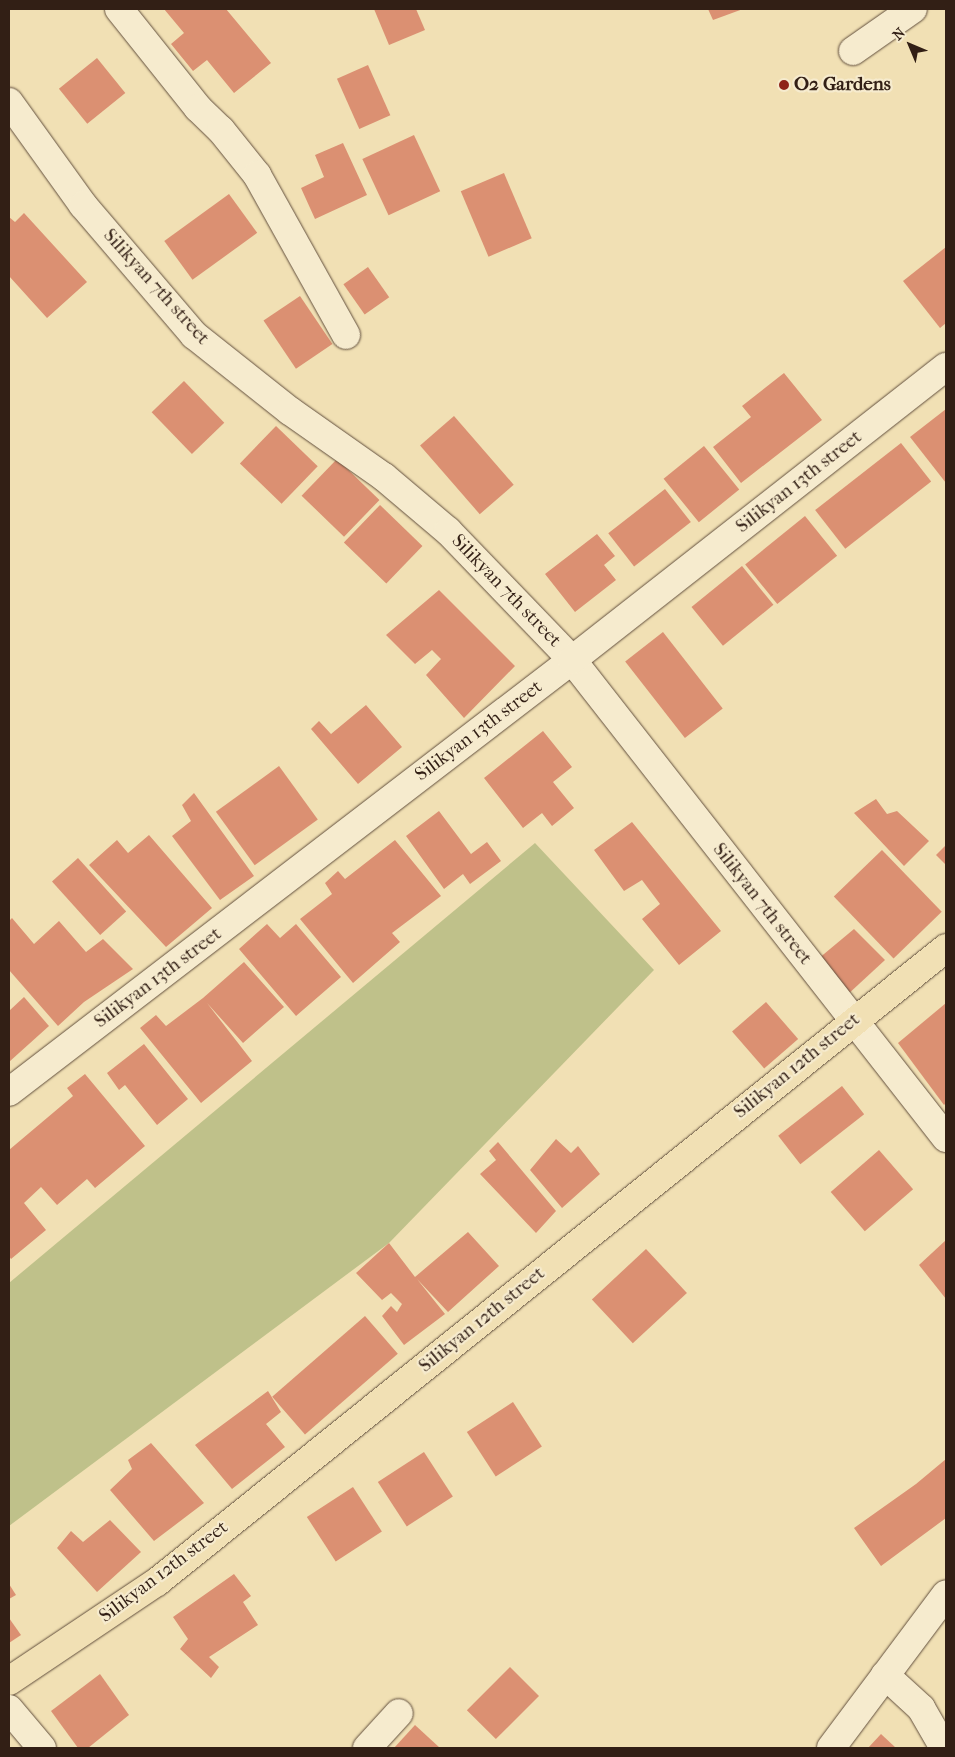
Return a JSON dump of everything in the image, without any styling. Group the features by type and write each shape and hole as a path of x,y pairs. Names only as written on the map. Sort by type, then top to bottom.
{"main road":[{"name":"Silikyan 12th street","path":"9,1681 157,1582 946,948"}],"street":[{"path":"119,9 198,108 221,130 257,175 346,335"},
{"path":"853,51 913,9"},
{"name":"Silikyan 7th street","path":"9,102 83,204 194,335 290,411 392,483 448,531 572,660 946,1138"},
{"name":"Silikyan 13th street","path":"9,1092 572,660 946,367"},
{"path":"831,1748 946,1594"},
{"path":"886,1675 921,1708 944,1748"},
{"path":"9,1709 42,1748"},
{"path":"367,1748 399,1713"}],"green space":[{"path":"535,843 654,970 389,1243 9,1526 9,1283"}],"building":[{"path":"164,9 226,9 271,63 234,93 207,60 193,71 171,44 184,33"},
{"path":"374,9 416,9 425,30 389,45"},
{"path":"708,9 743,9 713,20"},
{"path":"97,58 125,93 87,124 59,89"},
{"path":"368,65 390,115 359,129 337,79"},
{"path":"414,135 440,191 389,215 362,159"},
{"path":"343,143 367,195 315,219 301,188 324,177 315,155"},
{"path":"504,173 532,238 488,257 461,191"},
{"path":"229,194 257,233 192,280 164,241"},
{"path":"24,213 87,282 47,318 9,276 9,217 15,222"},
{"path":"946,247 946,323 940,328 903,281"},
{"path":"368,267 389,297 365,315 343,284"},
{"path":"300,296 332,344 296,369 264,321"},
{"path":"784,373 822,420 741,483 713,447 751,417 742,406"},
{"path":"184,381 224,423 192,454 152,412"},
{"path":"946,409 946,483 910,437"},
{"path":"454,416 514,485 480,514 420,446"},
{"path":"276,426 318,466 282,504 240,463"},
{"path":"901,443 931,482 845,549 815,510"},
{"path":"704,446 739,490 699,522 664,479"},
{"path":"337,459 379,500 344,537 302,496"},
{"path":"665,489 691,522 634,566 608,533"},
{"path":"380,505 422,546 386,583 344,542"},
{"path":"805,516 837,556 777,604 745,564"},
{"path":"597,534 615,556 604,565 616,580 575,612 545,574"},
{"path":"742,566 773,605 723,646 691,607"},
{"path":"439,590 515,666 464,718 426,675 441,659 432,650 415,664 386,635"},
{"path":"663,632 723,708 685,738 625,662"},
{"path":"366,705 402,747 358,784 311,729 319,721 331,734"},
{"path":"543,731 572,767 553,782 574,808 552,826 542,813 523,828 484,778"},
{"path":"279,766 318,819 255,865 216,812"},
{"path":"194,793 254,876 220,900 172,836 191,821 182,805"},
{"path":"876,799 887,814 897,811 929,841 904,866 854,813"},
{"path":"439,811 471,854 487,842 501,861 470,884 463,874 444,889 406,836"},
{"path":"632,822 721,931 679,965 642,919 660,904 642,880 624,891 594,850"},
{"path":"149,835 212,908 166,947 89,865 117,840 128,853"},
{"path":"395,840 441,896 392,933 400,942 353,983 300,919 332,894 325,883 338,871 345,879"},
{"path":"946,845 946,865 936,855"},
{"path":"882,850 942,912 894,958 834,897"},
{"path":"78,858 126,912 100,935 52,881"},
{"path":"12,918 34,944 59,921 86,952 103,939 133,969 84,1002 58,1026 9,970 9,921"},
{"path":"267,924 280,938 296,924 341,977 296,1016 239,949"},
{"path":"854,929 885,960 846,996 818,959"},
{"path":"244,962 284,1007 243,1043 207,1003 252,1061 201,1103 140,1028 156,1015 166,1026 203,998"},
{"path":"24,997 49,1026 9,1062 9,1011"},
{"path":"766,1002 798,1039 764,1069 732,1032"},
{"path":"946,1003 946,1103 944,1105 898,1043"},
{"path":"144,1044 188,1099 157,1125 125,1085 119,1090 107,1073"},
{"path":"85,1074 145,1146 95,1188 87,1179 57,1205 41,1187 24,1203 46,1230 11,1259 9,1256 9,1150 73,1096 67,1088"},
{"path":"842,1086 864,1114 800,1164 778,1136"},
{"path":"556,1139 571,1153 578,1146 600,1174 562,1208 530,1170"},
{"path":"498,1142 556,1211 536,1233 480,1174 496,1160 489,1151"},
{"path":"879,1150 913,1189 865,1231 831,1192"},
{"path":"468,1232 499,1266 448,1312 417,1279 445,1314 404,1345 382,1316 391,1306 397,1312 402,1304 391,1293 382,1300 356,1273 389,1243 415,1277"},
{"path":"946,1240 946,1299 919,1265"},
{"path":"646,1249 687,1293 633,1343 592,1299"},
{"path":"365,1316 398,1354 305,1434 272,1397"},
{"path":"268,1391 281,1412 266,1424 285,1447 232,1489 195,1445"},
{"path":"513,1402 542,1446 496,1476 467,1432"},
{"path":"151,1443 204,1503 154,1541 110,1490 132,1469 128,1460"},
{"path":"424,1452 453,1496 407,1526 378,1482"},
{"path":"946,1459 946,1518 881,1566 854,1528 916,1484"},
{"path":"353,1487 382,1531 336,1561 307,1517"},
{"path":"110,1520 141,1552 97,1592 57,1548 71,1531 83,1542"},
{"path":"234,1574 251,1596 243,1602 258,1625 209,1657 219,1667 211,1678 180,1649 188,1639 173,1617"},
{"path":"9,1584 16,1595 9,1599"},
{"path":"9,1618 21,1635 9,1643"},
{"path":"510,1667 539,1696 496,1739 467,1710"},
{"path":"100,1674 129,1715 88,1748 78,1748 51,1711"},
{"path":"415,1725 440,1748 394,1748"},
{"path":"881,1734 896,1748 868,1748"}],"place":[{"name":"O2 Gardens","path":"784,85"}]}
